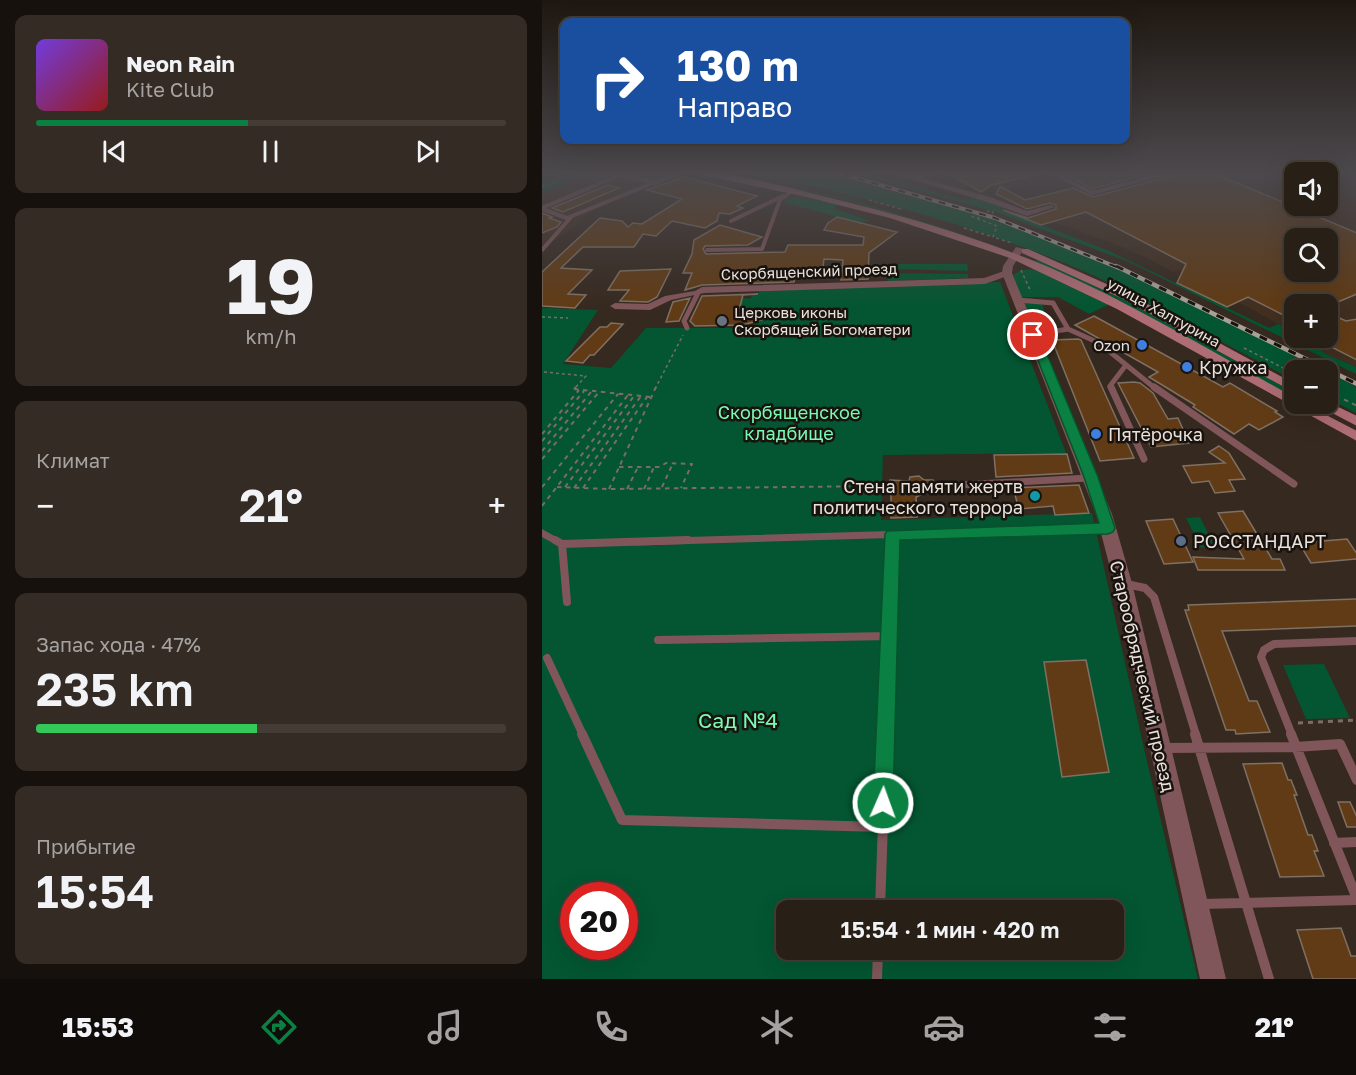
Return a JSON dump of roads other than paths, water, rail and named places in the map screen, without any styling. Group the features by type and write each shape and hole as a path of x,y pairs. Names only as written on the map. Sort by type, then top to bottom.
{"main road":[{"path":"894,217 1013,255"},
{"path":"920,217 948,225 1013,255"},
{"name":"улица Халтурина","path":"1013,255 1088,277 1284,383"},
{"name":"улица Халтурина","path":"1013,255 1111,302 1284,397"},
{"path":"1338,412 1356,422"},
{"name":"улица Халтурина","path":"1315,414 1356,437"}],"street":[{"name":"Скорбященский проезд","path":"615,306 650,307 668,298 698,293 702,290 985,281 1013,255"},
{"name":"Старообрядческий проезд","path":"1013,255 1018,300 1091,477 1108,528 1123,583 1213,979"}],"lane":[{"path":"542,250 571,217"},
{"path":"731,221 740,217"},
{"path":"707,250 762,249 774,217"},
{"path":"687,328 684,321 698,293"},
{"path":"1018,300 1053,303 1068,328"},
{"path":"1033,335 1068,328 1080,330 1146,382 1294,484"},
{"path":"1124,363 1126,365 1110,386 1144,459"},
{"path":"960,484 1091,477"},
{"path":"542,533 562,543 1108,528"},
{"path":"880,900 892,534"},
{"path":"562,543 567,602"},
{"path":"1123,583 1145,588 1154,597 1269,979"},
{"path":"658,640 889,636"},
{"path":"1196,905 1246,901 1356,899 1261,657 1264,650 1274,644 1356,641"},
{"path":"548,658 622,820 882,827"},
{"path":"1161,748 1295,747 1340,744 1356,780"},
{"path":"1334,843 1356,842"},
{"path":"877,979 878,960"}],"railway":[{"path":"990,217 1119,268"},
{"path":"1116,266 1357,384"}],"place":[{"name":"Церковь иконы Скорбящей Богоматери","path":"722,321"},
{"name":"Ozon","path":"1142,345"},
{"name":"Кружка","path":"1187,367"},
{"name":"Пятёрочка","path":"1096,434"},
{"name":"Стена памяти жертв политического террора","path":"1035,496"},
{"name":"РОССТАНДАРТ","path":"1181,541"}],"park label":[{"name":"Скорбященское кладбище","path":"789,422"},
{"name":"Сад №4","path":"738,720"}]}
